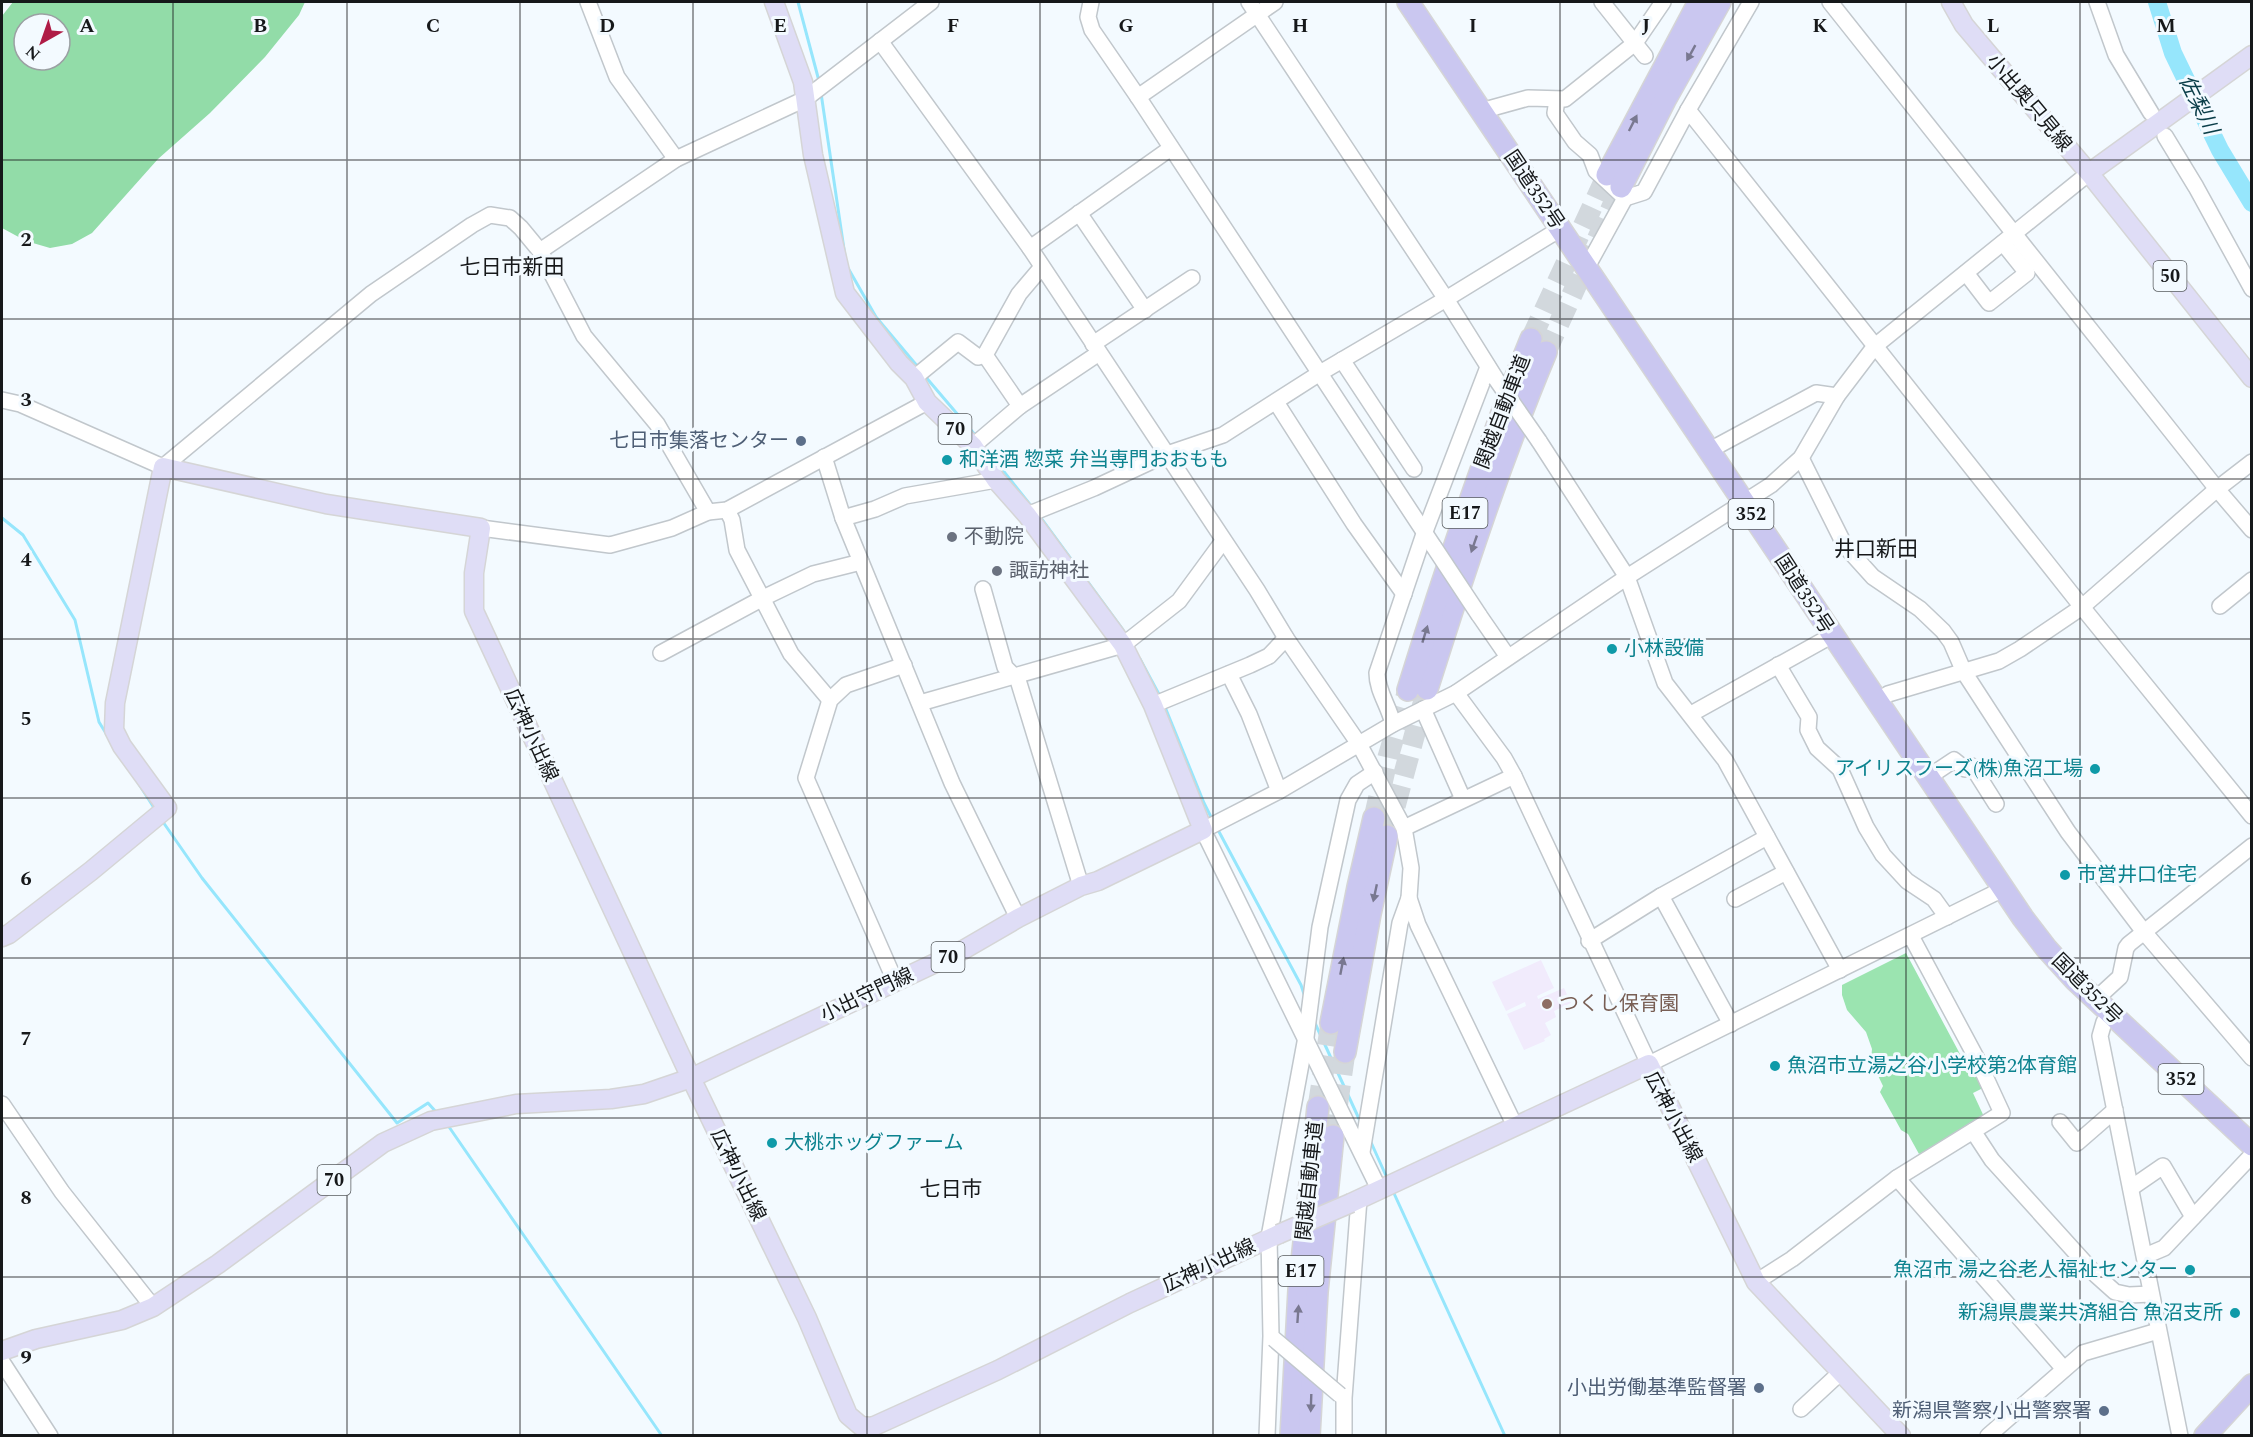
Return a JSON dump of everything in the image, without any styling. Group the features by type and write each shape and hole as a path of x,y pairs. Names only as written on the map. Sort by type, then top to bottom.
{"highway":[{"name":"国道352号","path":"1408,2 1831,636 2003,889 2046,948 2103,1006 2252,1145"},
{"path":"1618,187 1700,2"},
{"path":"1618,187 1720,2"},
{"name":"関越自動車道","path":"1420,696 1455,541 1498,419 1539,346"},
{"path":"1331,1023 1374,818"},
{"path":"1345,1052 1368,925 1396,832"},
{"name":"関越自動車道","path":"1292,1436 1299,1290 1318,1107"},
{"name":"関越自動車道","path":"1309,1436 1317,1292 1334,1136"},
{"path":"2205,1436 2249,1395"}],"main road":[{"name":"70","path":"774,2 803,82 813,155 845,292 914,378 927,402 973,446 996,480 1027,515 1123,645 1153,705 1203,830"},
{"name":"小出奥只見線","path":"1951,2 1964,25 2089,173"},
{"path":"2089,173 2244,61"},
{"name":"50","path":"2089,173 2252,378"},
{"path":"2,937 91,871 167,808 122,746 114,730 114,703 163,467 326,504 481,528"},
{"name":"広神小出線","path":"481,528 474,573 474,611 691,1078 807,1318 848,1415 854,1422 872,1427 998,1370 1274,1236 1355,1201 1649,1064 1756,1282 1901,1436"},
{"name":"小出守門線","path":"691,1078 963,950 1018,918 1081,886 1098,881 1203,830"},
{"name":"70","path":"2,1351 36,1339 122,1320 153,1307 218,1264 383,1143 412,1128 431,1121 516,1104 611,1099 644,1094 691,1078"}],"street":[{"path":"588,2 617,77 676,159"},
{"path":"540,252 676,159 806,99 931,2"},
{"path":"1091,2 1089,17 1092,30 1424,534 1508,657"},
{"path":"1138,97 1254,8 1275,2"},
{"path":"1602,2 1645,56"},
{"path":"1481,111 1528,98 1565,99 1635,43 1663,2"},
{"path":"1557,100 1555,113 1575,142 1590,155 1596,171 1618,187 1644,192 1688,110 1751,2"},
{"path":"1830,2 2009,239 2252,530"},
{"path":"2097,2 2116,55 2159,123 2252,289"},
{"path":"1254,8 1627,577 1665,683 1725,760 1840,970"},
{"path":"880,41 1029,248 1167,454 1222,541 1257,590 1286,638 1359,744 1375,772 1411,868 1409,898 1400,923 1362,1152"},
{"path":"1688,110 2082,607 2252,816"},
{"path":"1029,248 1171,148"},
{"path":"1379,1189 1203,830 1279,791 1393,724 1420,696 1456,693 1627,577 1771,485 1801,458 1838,396 1875,346 2089,173"},
{"path":"1586,268 1618,187"},
{"path":"1079,213 1145,310"},
{"path":"2,400 20,404 163,467 371,294 490,215 510,218 540,252 584,336 657,424 708,512"},
{"path":"1027,515 1094,488 1167,454 1223,435 1320,373 1560,229"},
{"path":"1966,273 1989,303 2027,273 2009,239"},
{"path":"914,378 958,342 978,357 985,355 1019,294 1041,268"},
{"path":"973,446 1020,405 1145,310 1192,278"},
{"path":"985,355 1020,405"},
{"path":"1342,360 1414,469"},
{"path":"1393,724 1390,709 1377,684 1377,673 1424,534 1492,373"},
{"path":"1708,451 1816,393 1838,396"},
{"path":"481,528 610,545 672,528 708,512 727,510 927,402"},
{"path":"1276,402 1354,524 1404,594"},
{"path":"824,457 843,518 952,783 1018,918"},
{"path":"1801,458 1845,546 1873,577 1935,622 1951,642 1964,672 2068,832 2144,932 2252,1058"},
{"path":"1876,702 1888,694 1999,661 2008,656 2082,607 2217,489 2252,462"},
{"path":"843,518 875,509 905,496 996,480"},
{"path":"727,510 732,520 736,550 791,654 830,700"},
{"path":"920,702 1123,645 1179,601 1222,541"},
{"path":"661,653 813,574 861,562"},
{"path":"2220,606 2252,580"},
{"path":"983,589 1005,668 1017,680 1081,886"},
{"path":"1691,714 1831,636"},
{"path":"1153,705 1269,656 1286,638"},
{"path":"895,981 806,778 830,700 846,685 904,665"},
{"path":"1778,665 1809,717 1808,729 1817,748 1840,769 1866,827 1882,855 1906,881 1934,899 1947,917"},
{"path":"1229,674 1249,714 1279,791"},
{"path":"1456,693 1504,758 1514,776 1649,1064 2003,889"},
{"path":"1420,696 1463,799"},
{"path":"1933,774 1954,760 1965,769 1972,766 1996,804"},
{"path":"1267,1436 1274,1236 1306,1037 1320,927 1348,800 1357,784 1375,772"},
{"path":"1396,832 1514,776"},
{"path":"1589,940 1661,896 1767,837"},
{"path":"2180,1436 2100,1036 2104,1022 2103,1006 2120,976 2126,948 2252,846"},
{"path":"1735,899 1786,872"},
{"path":"1661,896 1731,1024"},
{"path":"1409,898 1424,935 1515,1126"},
{"path":"1756,1282 1792,1259 1898,1178 2002,1113 1978,1061 1911,936"},
{"path":"2,1104 62,1192 153,1307"},
{"path":"2060,1122 2077,1143 2115,1110"},
{"path":"1973,1131 1992,1160 2096,1275 2115,1292 2129,1295 2151,1294"},
{"path":"2145,1256 2164,1248 2252,1155"},
{"path":"2131,1188 2163,1166 2193,1217"},
{"path":"1898,1178 2064,1369"},
{"path":"1344,1436 1342,1397 1355,1201"},
{"path":"1988,1436 2083,1353 2158,1331"},
{"path":"1272,1337 1342,1397"},
{"path":"2,1362 50,1436"},
{"path":"1801,1409 1841,1372"},
{"path":"848,1415 858,1436"}],"shaded area":[{"name":"つくし保育園","path":"1541,960 1554,988 1537,996 1538,999 1564,988 1571,1003 1554,1011 1556,1017 1545,1023 1551,1035 1544,1039 1545,1041 1524,1050 1507,1014 1526,1006 1525,1002 1506,1011 1492,982"}],"green space":[{"path":"13,2 305,2 299,15 265,57 210,113 158,159 92,233 72,244 50,248 26,241 2,228 2,16"},
{"path":"1906,953 1960,1054 1965,1053 1983,1088 1973,1093 1986,1121 1919,1154 1908,1134 1901,1130 1880,1092 1883,1086 1871,1061 1872,1049 1866,1032 1847,1010 1842,995 1842,985"}],"waterway":[{"path":"798,2 819,81"},
{"name":"佐梨川","path":"2157,2 2173,53 2220,150 2252,203"},
{"path":"821,93 845,256"},
{"path":"848,268 876,317 918,367"},
{"path":"924,375 976,436"},
{"path":"982,444 1032,507"},
{"path":"1038,514 1123,630"},
{"path":"2,518 23,535 75,620 99,722 107,735"},
{"path":"1140,659 1161,698"},
{"path":"1165,707 1212,819"},
{"path":"137,781 156,811"},
{"path":"163,822 202,878 397,1123 428,1103 437,1113"},
{"path":"1217,828 1301,985 1305,997"},
{"path":"1314,1021 1360,1121"},
{"path":"447,1124 662,1436"},
{"path":"1370,1140 1387,1178"},
{"path":"1392,1189 1505,1436"}],"tunnel":[{"path":"1531,339 1607,175"},
{"path":"1546,352 1621,187"},
{"path":"1387,836 1427,689"},
{"path":"1374,818 1388,757 1408,690"},
{"path":"1318,1107 1331,1023"},
{"path":"1333,1136 1345,1052"}],"place":[{"name":"七日市集落センター","path":"801,441"},
{"name":"和洋酒 惣菜 弁当専門おおもも","path":"947,460"},
{"name":"不動院","path":"952,537"},
{"name":"諏訪神社","path":"997,571"},
{"name":"小林設備","path":"1612,649"},
{"name":"アイリスフーズ(株)魚沼工場","path":"2095,769"},
{"name":"市営井口住宅","path":"2065,875"},
{"name":"つくし保育園","path":"1547,1004"},
{"name":"魚沼市立湯之谷小学校第2体育館","path":"1775,1066"},
{"name":"大桃ホッグファーム","path":"772,1143"},
{"name":"魚沼市 湯之谷老人福祉センター","path":"2190,1270"},
{"name":"新潟県農業共済組合 魚沼支所","path":"2235,1313"},
{"name":"小出労働基準監督署","path":"1759,1388"},
{"name":"新潟県警察小出警察署","path":"2104,1411"}],"district":[{"name":"七日市新田","path":"512,268"},
{"name":"井口新田","path":"1876,550"},
{"name":"七日市","path":"951,1190"}]}
